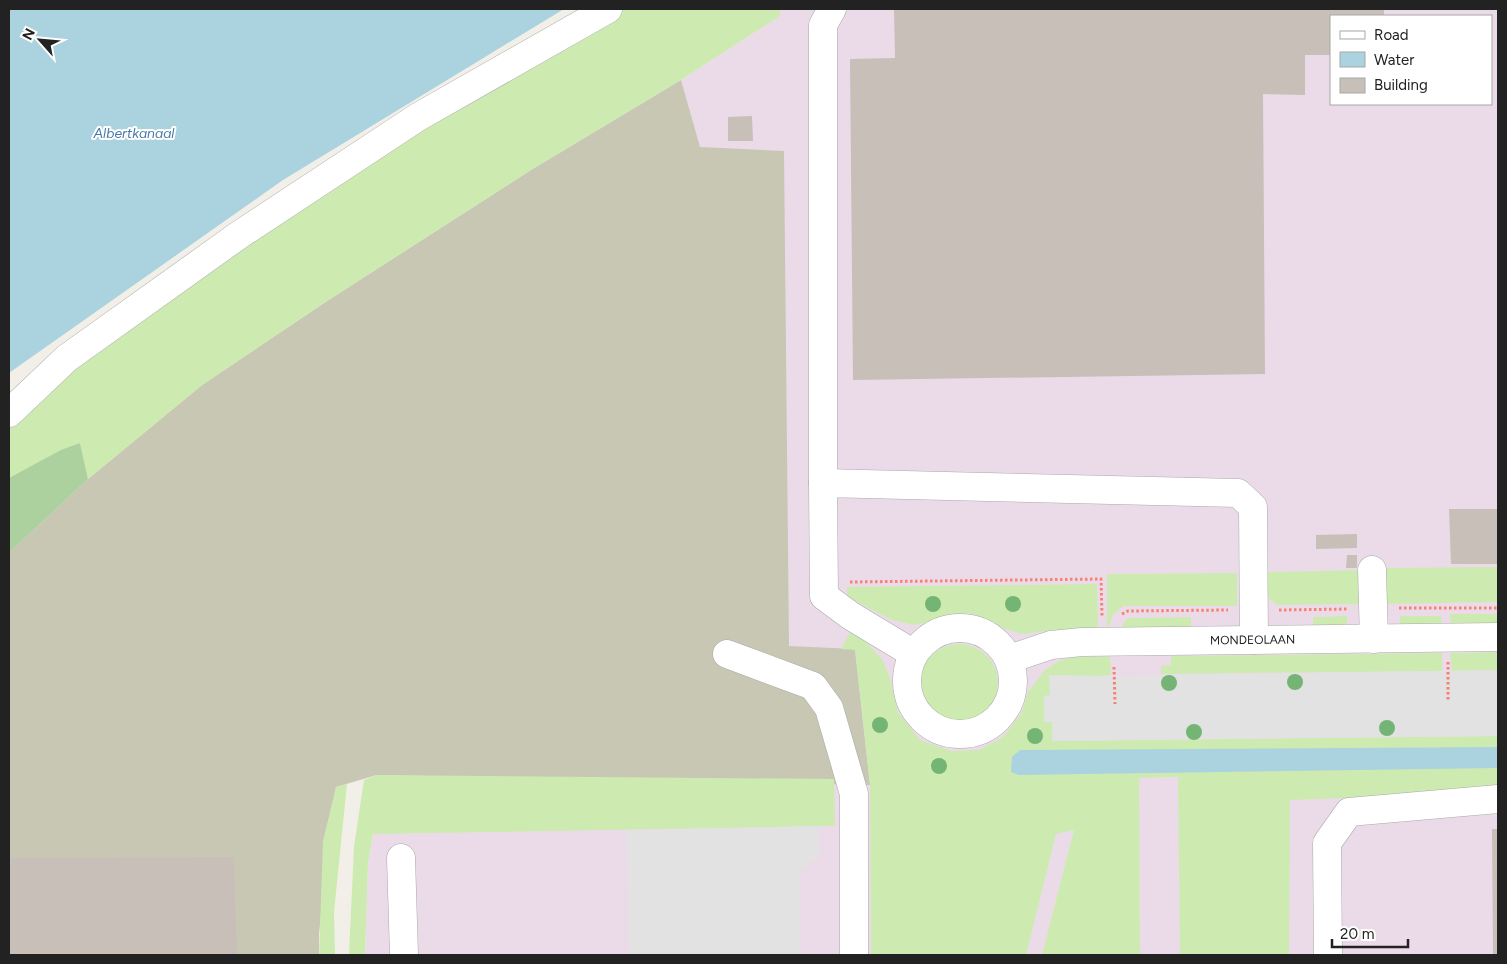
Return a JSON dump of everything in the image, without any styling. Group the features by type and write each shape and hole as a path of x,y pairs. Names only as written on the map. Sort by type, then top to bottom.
{"street":[{"path":"9,412 67,358 239,235 418,117 608,9"},
{"path":"832,9 823,25 824,596 851,616 914,654"},
{"path":"823,482 1238,494 1253,507 1254,640"},
{"path":"1372,570 1374,639"},
{"path":"963,628 978,631 991,637 1002,647 1009,660 1013,674 1013,690 1008,705 999,718 987,728 973,734 957,735 942,732 928,725 917,714 910,700 906,684 908,669 914,654 923,643 935,634 949,629 963,628"},
{"name":"MONDEOLAAN","path":"1009,660 1051,645 1108,653 1254,640 1498,637"},
{"path":"727,654 813,686 829,708 854,794 854,955"},
{"path":"1328,955 1327,843 1348,812 1498,799"},
{"path":"401,858 404,955"}],"path":[{"path":"823,582 1101,579 1115,704"},
{"path":"1119,616 1128,611 1498,608"},
{"path":"1448,662 1448,701"}],"shaded area":[{"path":"780,9 1498,9 1498,955 365,955 368,864 373,834 375,776 336,787 319,933 319,955 9,955 9,553 88,479 531,170 681,80 780,16"},
{"path":"681,80 700,147 784,151 789,646 855,649 870,785 376,775 336,787 319,933 319,955 9,955 9,553 88,479 202,385 327,301 531,170"},
{"path":"1498,670 1498,736 1052,741 1052,722 1044,722 1044,696 1050,695 1049,675 1100,676"},
{"path":"818,826 820,855 799,872 801,955 629,955 626,830"}],"green space":[{"path":"623,9 780,9 780,16 681,80 531,170 327,301 202,385 88,479 80,443 9,478 9,426 114,333 418,129"},
{"path":"80,443 88,479 9,553 9,478 61,450"},
{"path":"1498,567 1498,602 1383,604 1382,568"},
{"path":"1363,570 1363,604 1277,605 1268,597 1268,572"},
{"path":"1237,573 1237,606 1123,606 1113,615 1107,630 1107,574"},
{"path":"1097,584 1098,631 1053,630 1022,634 1005,629 969,613 950,614 929,622 913,625 890,619 847,598 847,587"},
{"path":"1450,614 1498,614 1498,625 1451,626"},
{"path":"1347,616 1347,627 1313,627 1313,617"},
{"path":"1400,616 1441,616 1442,626 1400,626"},
{"path":"1191,617 1191,629 1121,630 1124,622 1129,618"},
{"path":"850,632 861,637 882,659 890,678 898,712 920,740 951,751 979,750 1003,737 1021,714 1028,692 1045,670 1061,660 1079,656 1110,657 1111,675 1100,676 1044,696 1044,722 1052,722 1052,741 1498,736 1498,793 1290,800 1289,955 1180,955 1178,777 1139,778 1140,955 1042,955 1074,830 1056,834 1026,955 871,955 870,785 855,650 841,649"},
{"path":"959,644 974,647 987,655 995,668 998,683 995,698 987,711 974,719 959,722 944,719 931,711 923,698 920,683 923,668 931,655 944,647"},
{"path":"1498,652 1498,670 1452,671 1450,653"},
{"path":"1442,653 1442,671 1161,674 1161,666 1171,665 1171,656"},
{"path":"376,775 834,779 835,826 373,834 368,864 365,955 349,955 354,846 364,780"},
{"path":"347,784 334,912 335,955 319,955 323,841 336,787"}],"water":[{"name":"Albertkanaal","path":"9,9 564,9 283,180 9,373"},
{"path":"1498,747 1498,768 1019,775 1011,772 1012,757 1020,750"}],"building":[{"path":"894,9 1384,9 1384,15 1330,15 1330,55 1305,55 1305,95 1263,94 1265,374 853,380 850,59 895,58"},
{"path":"752,116 753,141 728,141 728,117"},
{"path":"1449,509 1498,509 1498,564 1451,564"},
{"path":"1357,534 1357,548 1316,549 1316,535"},
{"path":"1347,555 1357,555 1357,568 1346,568"},
{"path":"1492,829 1498,829 1498,955 1493,955"},
{"path":"234,857 237,955 9,955 9,858"}]}
